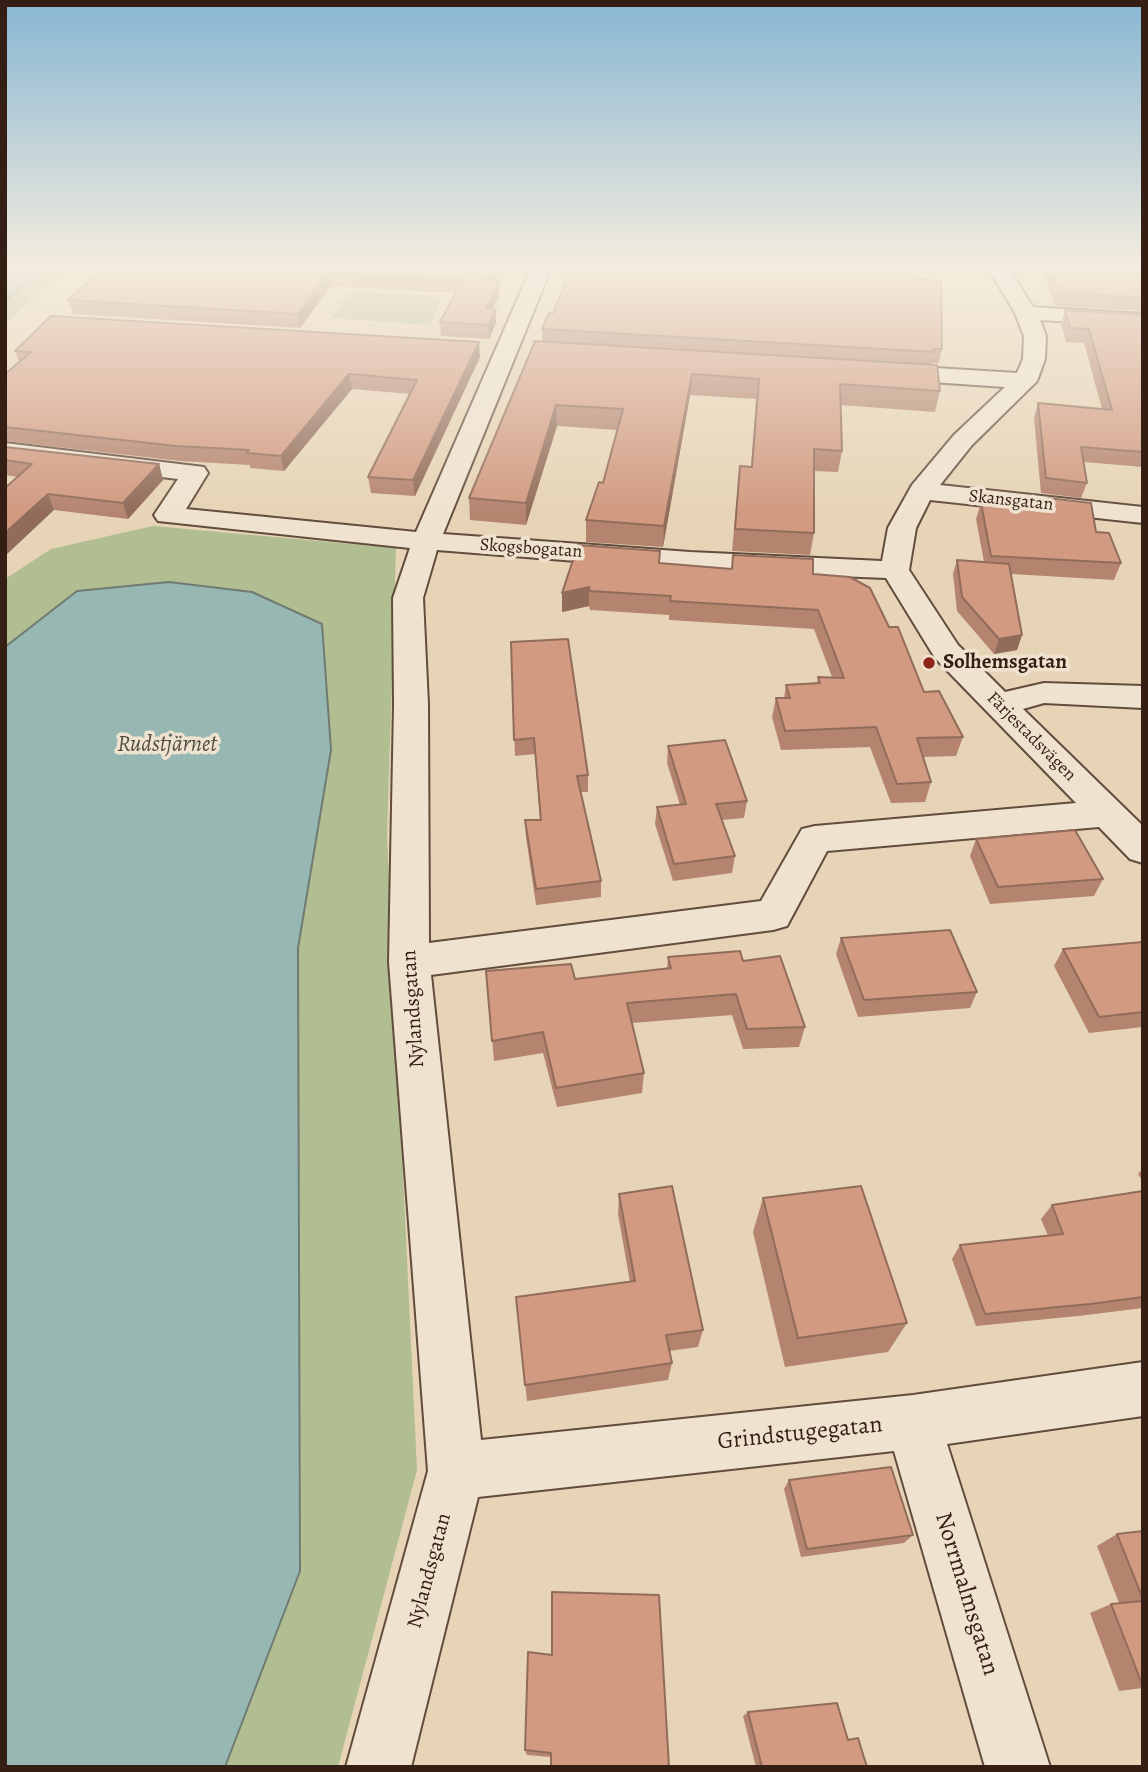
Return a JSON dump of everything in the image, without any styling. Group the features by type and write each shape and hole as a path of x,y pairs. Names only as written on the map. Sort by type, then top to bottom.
{"street":[{"name":"Nylandsgatan","path":"378,1767 456,1471 409,961 411,704 408,598 426,541 507,349"},
{"path":"895,570 902,528 921,491 963,440 1025,381 1034,359 1034,349"},
{"path":"864,371 1025,381"},
{"name":"Skogsbogatan","path":"5,450 195,473 169,515 426,541 690,561 895,570"},
{"name":"Skansgatan","path":"921,491 1143,515"},
{"name":"Färjestadsvägen","path":"895,570 946,651 1143,849"},
{"path":"998,704 1044,693 1143,697"},
{"path":"409,961 773,915 815,839 1106,813"},
{"name":"Grindstugegatan","path":"456,1471 913,1422 1143,1389"},
{"name":"Norrmalmsgatan","path":"913,1422 1018,1767"}],"green space":[{"name":"Rudstjärnet","path":"153,526 396,548 387,837 417,1470 338,1767 5,1767 5,579 51,549"}],"water":[{"name":"Rudstjärnet","path":"169,582 252,592 322,624 331,750 298,948 300,1571 225,1767 5,1767 5,647 77,591"}],"building":[{"path":"17,349 476,349 413,480 368,477 417,380 349,374 281,456 247,453 249,450 176,446 5,427 5,374 31,352 15,351"},
{"path":"532,349 664,349 937,365 940,391 840,384 842,451 814,449 814,533 735,529 740,466 752,467 759,379 692,374 664,526 586,520 599,482 603,483 623,409 556,405 526,503 469,498"},
{"path":"878,349 942,349 933,349 934,352"},
{"path":"1095,349 1143,349 1143,452 1081,447 1087,483 1046,478 1038,403 1112,410"},
{"path":"5,447 159,464 123,503 48,494 5,533 5,488 32,464 5,460"},
{"path":"1048,498 1091,503 1096,532 1109,533 1121,563 991,556 981,503 1049,507"},
{"path":"578,545 660,551 659,563 732,569 733,555 813,559 813,574 850,577 870,588 889,627 898,627 924,692 939,691 963,737 917,738 931,782 897,784 876,727 785,731 776,698 790,698 786,685 820,683 818,677 844,678 818,610 670,601 671,596 590,591 589,587 562,593"},
{"path":"957,560 1009,564 1022,635 999,639 962,597"},
{"path":"568,639 588,775 577,776 601,881 536,889 525,820 541,820 534,738 514,740 511,642"},
{"path":"725,740 747,801 716,804 735,856 674,864 657,807 686,804 668,746"},
{"path":"1075,830 1103,879 998,887 976,839"},
{"path":"950,930 977,992 864,1000 841,938"},
{"path":"1143,942 1143,1012 1099,1017 1063,949"},
{"path":"740,951 743,961 780,956 805,1027 747,1029 736,994 627,1003 644,1073 556,1088 543,1032 492,1041 486,971 571,964 575,979 671,968 668,957"},
{"path":"672,1186 703,1330 666,1335 672,1363 525,1385 516,1297 635,1281 619,1194"},
{"path":"861,1186 907,1323 798,1338 763,1198"},
{"path":"1143,1191 1143,1297 985,1314 960,1245 1063,1234 1052,1205"},
{"path":"891,1467 913,1535 807,1549 789,1480"},
{"path":"1143,1531 1143,1599 1117,1534"},
{"path":"552,1592 659,1595 669,1767 551,1767 551,1753 525,1750 528,1652 552,1655"},
{"path":"1143,1601 1143,1684 1142,1684 1111,1604"},
{"path":"837,1703 848,1740 858,1738 867,1767 762,1767 748,1712"}],"place":[{"name":"Solhemsgatan","path":"929,663"}]}
